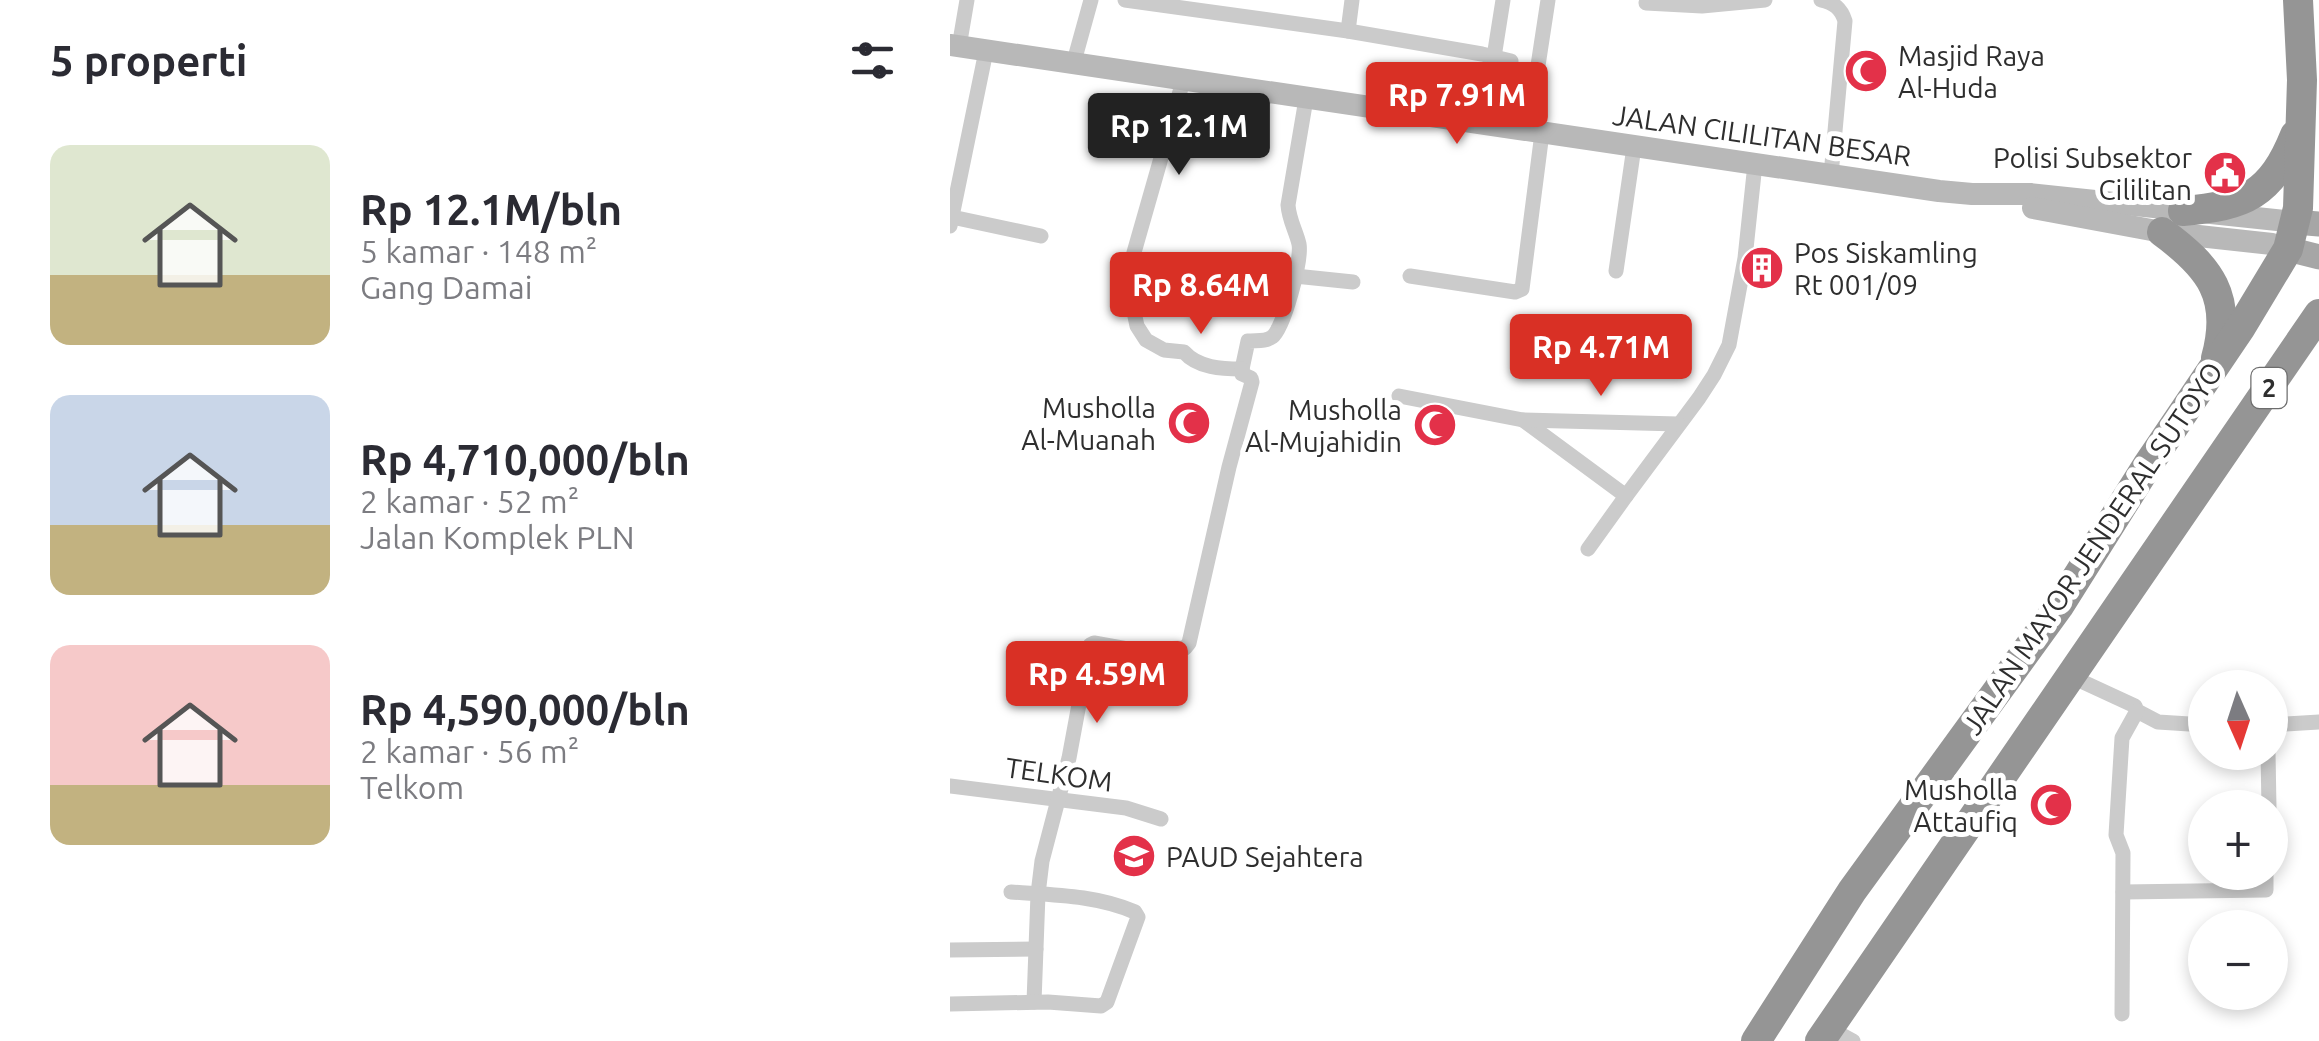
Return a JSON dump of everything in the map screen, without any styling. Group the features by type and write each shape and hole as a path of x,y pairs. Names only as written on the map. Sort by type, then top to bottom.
{"highway":[{"name":"2","path":"2298,0 2300,232"},
{"path":"2212,371 2222,324 2213,282 2173,221 2252,195 2264,187 2278,170 2302,116"},
{"name":"JALAN MAYOR JENDERAL SUTOYO","path":"1756,1041 1852,892 2059,606 2300,232"},
{"name":"JALAN MAYOR JENDERAL SUTOYO","path":"1834,1037 2070,676 2319,315"}],"main road":[{"name":"JALAN CILILITAN BESAR","path":"2300,232 2319,257"}],"street":[{"path":"1073,64 1091,0"},
{"path":"1126,0 1348,31 1511,61 1504,128"},
{"path":"1348,31 1352,0"},
{"path":"1494,56 1503,0"},
{"path":"1410,276 1515,292 1522,289 1548,0"},
{"path":"1646,4 1690,6 1765,0"},
{"path":"1821,0 1834,3 1845,21 1831,174"},
{"path":"954,46 961,8"},
{"name":"JALAN CILILITAN BESAR","path":"954,46 1972,194 2006,203 2173,221 2272,244 2300,232"},
{"path":"986,51 951,222 1041,236"},
{"path":"1183,80 1131,263 1130,300 1137,326 1153,346 1184,352 1203,365 1242,369"},
{"path":"1034,1002 1038,894 1045,844 1069,758 1090,645 1133,650 1185,648 1189,643 1252,382 1242,374 1248,341 1275,335 1295,276 1300,252 1288,205 1306,99"},
{"path":"1616,270 1634,146"},
{"path":"1588,550 1714,375 1730,345 1745,258 1754,164"},
{"path":"1295,276 1353,282"},
{"path":"1399,396 1523,420 1678,424"},
{"path":"1523,420 1626,496"},
{"path":"2070,676 2135,706 2136,711 2158,722 2188,724"},
{"path":"2122,1014 2124,853 2116,835 2122,738 2136,711"},
{"path":"2288,724 2319,722"},
{"name":"TELKOM","path":"950,786 1126,808 1161,818"},
{"path":"2123,892 2266,890"},
{"path":"950,1004 1105,1004 1137,914 1118,904 1074,896 1011,892"},
{"path":"950,950 1036,949"}],"place":[{"name":"Masjid Raya Al-Huda","path":"1866,71"},
{"name":"Polisi Subsektor Cililitan","path":"2225,173"},
{"name":"Pos Siskamling Rt 001/09","path":"1762,268"},
{"name":"Musholla Al-Muanah","path":"1189,423"},
{"name":"Musholla Al-Mujahidin","path":"1435,425"},
{"name":"Musholla Attaufiq","path":"2051,805"},
{"name":"PAUD Sejahtera","path":"1134,856"}]}
